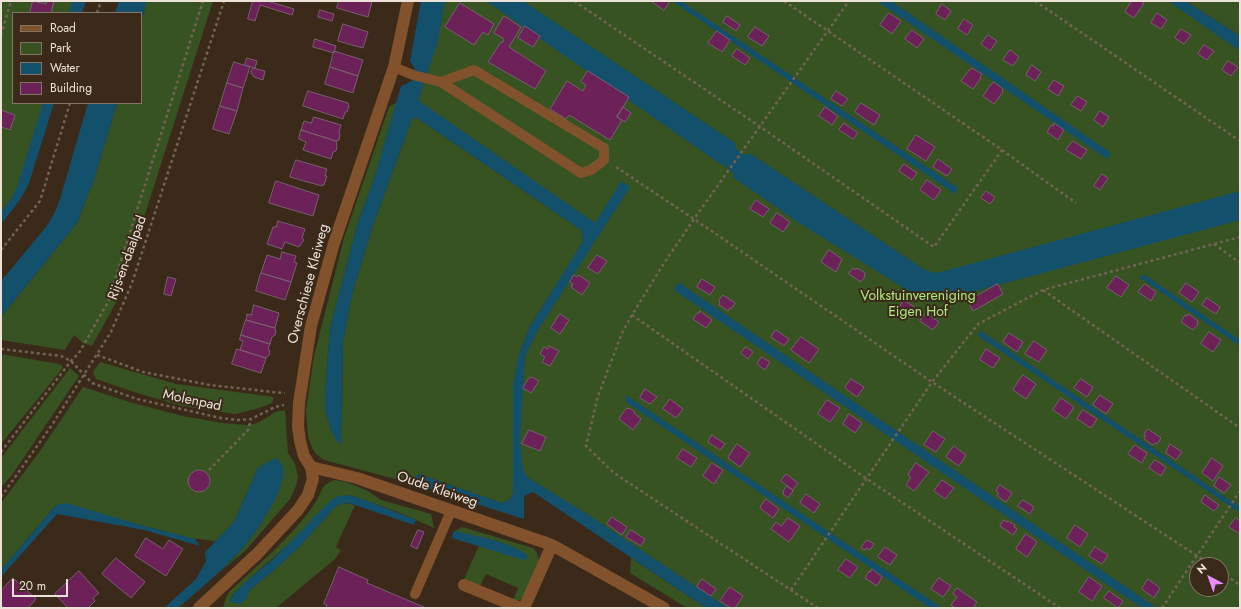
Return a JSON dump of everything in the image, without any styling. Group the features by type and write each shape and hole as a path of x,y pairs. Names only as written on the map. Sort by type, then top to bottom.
{"street":[{"name":"Overschiese Kleiweg","path":"203,607 258,553 298,510 308,496 313,479 311,466 304,456 298,426 300,398 311,326 327,266 394,68 408,1"},
{"name":"Oude Kleiweg","path":"311,466 357,478 552,545 664,608"},
{"path":"524,608 552,545"},
{"path":"464,585 520,608"}],"lane":[{"path":"394,68 442,82 581,173 591,170 604,160 604,148 474,70 442,82"},
{"path":"414,594 452,511"}],"path":[{"path":"1,35 11,1"},
{"path":"97,12 101,1"},
{"path":"1,452 71,361 79,353 108,302 203,1"},
{"name":"Rijs-en-daalpad","path":"1,497 52,425 111,332 132,283 224,1"},
{"path":"574,1 934,247 1002,150"},
{"path":"784,1 1002,150 1076,203"},
{"path":"818,608 614,473 586,446 598,396 622,333 632,315 694,219 849,1"},
{"path":"1035,1 1240,141"},
{"path":"1,250 40,201 70,104"},
{"path":"604,160 694,219 932,382 1199,557"},
{"path":"791,590 932,382 978,324 1043,290 1240,237"},
{"path":"1214,244 1240,263"},
{"path":"1043,290 1240,428"},
{"path":"632,315 867,479 1060,608"},
{"path":"1,348 61,356 71,361"},
{"name":"Molenpad","path":"96,355 143,372 210,386 273,392 300,398"},
{"name":"Molenpad","path":"71,361 92,383 137,399 221,418 238,420 251,419 300,398"},
{"path":"209,470 248,430 251,419"},
{"path":"1162,608 1240,491"},
{"path":"1229,577 1240,585"}],"green space":[{"path":"1,1 80,1 77,12 12,12 12,104 50,104 28,181 1,220"},
{"path":"147,1 213,1 118,299 92,346 83,343 74,335 65,350 1,340 1,317 77,223 94,179 117,104 142,104 142,18"},
{"name":"Volkstuinvereniging Eigen Hof","path":"430,1 1178,1 1240,42 1240,608 718,608 518,471 522,355 593,234 411,102"},
{"path":"1185,1 1240,1 1240,36"},
{"path":"397,102 373,182 358,222 330,328 325,410 331,431 342,411 343,342 352,294 373,225 412,119 417,118 581,230 583,242 529,328 518,358 513,494 509,500 502,503 419,474 414,479 414,484 324,460 316,454 312,448 308,436 306,410 314,356 344,238 389,107"},
{"path":"1,354 59,364 63,366 1,444"},
{"path":"100,362 176,384 274,397 272,403 235,414 182,406 96,379 93,372"},
{"path":"70,368 79,376 12,475 1,487 1,458"},
{"path":"83,387 133,403 183,416 222,423 246,425 254,424 275,412 285,410 288,453 295,464 298,477 290,499 245,551 218,573 244,547 255,532 270,508 281,483 258,468 234,522 216,541 189,538 56,505 1,570 1,503 40,451"},
{"path":"334,480 346,482 368,491 381,500 431,514 434,528 392,510 349,495 274,557 231,597 246,599 249,591 279,566 303,543 336,506 344,503 355,505 336,547 341,550 335,559 276,608 223,608 229,592 286,539 306,515 324,487 329,482"},
{"path":"462,527 533,548 537,553 539,561 524,597 518,601 513,600 518,588 486,574 480,586 464,579 479,546 526,560 455,531"},
{"path":"631,558 706,608 687,608 630,573"}],"water":[{"path":"72,1 86,1 82,12 69,12"},
{"path":"119,1 147,1 142,18 142,12 115,12"},
{"path":"421,1 445,1 438,41 419,101 595,223 621,181 630,187 538,330 525,356 520,442 523,469 527,477 587,514 728,608 706,608 533,492 524,496 524,519 414,484 414,479 419,474 502,503 509,500 513,494 513,385 518,358 529,328 583,241 581,230 417,118 412,119 373,225 352,294 343,342 341,445 331,431 325,410 330,328 358,222 373,182 401,86 412,81 415,69 410,61"},
{"path":"486,1 523,1 735,143 736,149 744,155 751,154 925,270 937,273 1240,191 1240,220 946,299 931,302 925,301 799,223 734,178 731,171 727,167 719,163"},
{"path":"672,1 681,1 958,188 955,194"},
{"path":"877,1 891,1 1111,153 1107,159"},
{"path":"1168,1 1185,1 1240,36 1240,51"},
{"path":"43,104 54,104 30,180 21,198 1,224 1,212 13,196"},
{"path":"88,104 117,104 94,179 77,223 1,317 1,281 46,227 55,212"},
{"path":"1145,275 1240,340 1240,346 1139,277"},
{"path":"678,282 1157,608 1142,608 985,502 674,290"},
{"path":"981,331 1240,507 1240,513 977,335"},
{"path":"626,395 942,608 930,608 626,402"},
{"path":"276,458 283,468 283,477 280,487 276,498 249,541 219,572 178,608 164,608 196,579 206,561 205,552 234,522 258,468"},
{"path":"349,495 416,520 414,525 352,504 344,503 336,506 303,543 279,566 249,591 246,599 240,604 230,602 237,591 275,557 331,500 339,496"},
{"path":"66,503 195,539 200,546 144,530 57,514 1,577 1,570 56,505"},
{"path":"455,531 503,543 528,556 526,560 520,559 452,538 453,532"}],"building":[{"path":"33,1 46,4 47,1 54,1 51,12 30,12"},
{"path":"253,1 267,1 294,9 292,15 260,5 255,21 248,19"},
{"path":"339,1 372,1 368,17 337,8"},
{"path":"651,1 669,1 669,3 664,10"},
{"path":"1132,1 1141,1 1144,3 1134,18 1125,12"},
{"path":"460,3 494,24 488,35 483,32 474,45 445,27"},
{"path":"942,4 951,11 945,20 936,14"},
{"path":"320,10 334,14 332,21 318,17"},
{"path":"889,13 901,21 892,34 880,25"},
{"path":"1157,13 1167,20 1161,29 1151,23"},
{"path":"504,16 521,27 509,47 546,71 535,89 488,62 504,39 494,33"},
{"path":"727,16 740,25 736,31 723,22"},
{"path":"964,19 973,25 967,35 958,29"},
{"path":"343,24 368,32 363,48 338,41"},
{"path":"525,26 540,36 533,47 518,38"},
{"path":"755,27 769,36 762,46 748,37"},
{"path":"1181,29 1191,35 1184,44 1175,38"},
{"path":"912,30 924,39 917,48 905,39"},
{"path":"717,31 730,40 722,52 708,43"},
{"path":"988,35 997,41 990,51 981,44"},
{"path":"315,39 336,46 334,53 313,47"},
{"path":"1204,45 1214,51 1207,60 1198,54"},
{"path":"737,49 750,58 745,65 732,56"},
{"path":"1010,50 1019,57 1013,66 1003,60"},
{"path":"334,51 363,60 358,76 330,67"},
{"path":"247,58 257,61 255,68 245,65"},
{"path":"1228,61 1238,67 1231,76 1222,70"},
{"path":"234,62 250,67 243,88 227,83"},
{"path":"1032,65 1041,72 1035,81 1026,75"},
{"path":"330,67 358,76 353,93 325,84"},
{"path":"253,68 265,71 263,80 254,77 251,73"},
{"path":"972,68 982,74 980,77 981,78 973,89 961,81"},
{"path":"588,71 629,97 617,117 622,120 610,140 569,115 566,119 550,109 567,81 583,91 586,85 581,82"},
{"path":"1054,80 1064,86 1058,96 1048,89"},
{"path":"994,82 1003,89 1003,92 994,104 983,96"},
{"path":"227,83 243,88 237,111 220,106"},
{"path":"308,91 348,103 349,106 343,119 303,106"},
{"path":"836,91 848,99 842,106 831,99"},
{"path":"1078,96 1087,102 1081,111 1071,105"},
{"path":"861,103 880,115 874,125 855,112"},
{"path":"220,106 237,111 229,134 213,129"},
{"path":"623,107 631,113 625,122 617,117"},
{"path":"825,107 838,116 832,125 819,116"},
{"path":"1,110 15,115 10,130 1,127"},
{"path":"1100,111 1109,117 1103,127 1094,120"},
{"path":"314,117 341,125 339,140 336,141 301,130 304,121 311,123"},
{"path":"844,123 858,133 853,139 839,130"},
{"path":"1054,123 1064,130 1058,140 1047,132"},
{"path":"301,130 336,141 336,151 333,152 331,159 303,150 306,142 299,139"},
{"path":"916,135 935,147 926,161 907,149"},
{"path":"1073,141 1087,150 1081,159 1066,150"},
{"path":"938,159 952,169 947,176 933,167"},
{"path":"296,160 327,169 325,176 327,176 324,185 322,186 290,177"},
{"path":"904,164 917,173 912,180 899,171"},
{"path":"1102,174 1108,178 1100,190 1094,186"},
{"path":"927,180 941,190 934,200 920,190"},
{"path":"276,181 319,195 313,216 269,203"},
{"path":"986,191 995,197 990,204 981,198"},
{"path":"756,200 769,209 763,217 750,209"},
{"path":"777,213 790,222 783,232 770,223"},
{"path":"278,221 305,229 302,238 304,240 299,247 285,242 282,249 267,244 273,227 276,227"},
{"path":"829,250 842,259 836,272 821,262"},
{"path":"282,252 296,256 294,262 297,263 291,282 261,273 267,255 280,259"},
{"path":"597,255 607,261 598,274 588,268"},
{"path":"853,268 855,270 857,268 865,273 865,276 861,282 849,274"},
{"path":"261,273 291,282 285,300 256,291"},
{"path":"574,275 577,277 579,275 590,283 582,295 571,287 573,284 570,282"},
{"path":"1116,276 1129,285 1121,297 1107,288"},
{"path":"168,277 176,279 171,296 164,294"},
{"path":"702,279 715,287 710,295 697,287"},
{"path":"1186,283 1199,292 1192,302 1179,293"},
{"path":"998,284 1003,294 973,311 968,301"},
{"path":"1145,284 1156,292 1151,301 1138,292"},
{"path":"723,295 735,303 728,311 719,305 719,301"},
{"path":"1207,298 1220,307 1216,314 1202,305"},
{"path":"904,300 917,309 910,318 898,310"},
{"path":"254,305 279,313 275,328 246,320 247,314 251,315"},
{"path":"700,311 712,320 706,328 693,319"},
{"path":"926,313 939,322 933,330 920,321"},
{"path":"560,314 569,320 560,334 551,328"},
{"path":"1189,314 1198,321 1198,324 1193,330 1181,322 1185,315 1187,316"},
{"path":"246,320 275,328 276,332 272,337 270,344 241,335"},
{"path":"776,330 789,339 784,346 771,337"},
{"path":"1209,332 1221,340 1213,352 1201,344"},
{"path":"1009,333 1023,342 1017,352 1003,342"},
{"path":"241,335 270,344 268,348 270,352 269,355 266,358 240,350 243,341 240,340"},
{"path":"801,337 819,349 809,363 791,350"},
{"path":"1034,341 1047,350 1039,362 1025,354"},
{"path":"549,346 559,351 550,366 542,362 545,357 540,354 544,347 547,349"},
{"path":"746,347 753,352 748,359 741,353"},
{"path":"237,349 266,358 261,373 232,364"},
{"path":"986,349 1000,358 993,368 980,360"},
{"path":"762,357 770,362 765,370 757,364"},
{"path":"1023,375 1036,384 1026,399 1013,390"},
{"path":"530,377 539,381 531,393 523,388"},
{"path":"851,379 864,387 857,397 845,388"},
{"path":"1081,379 1093,387 1087,397 1074,388"},
{"path":"645,389 657,397 650,404 640,398"},
{"path":"1100,395 1113,404 1106,414 1093,405"},
{"path":"1061,398 1074,407 1066,419 1053,410"},
{"path":"670,399 683,409 676,418 663,409"},
{"path":"827,400 840,408 830,422 818,414"},
{"path":"627,408 635,412 634,413 641,419 633,430 619,419"},
{"path":"1083,410 1097,419 1091,428 1077,419"},
{"path":"849,414 862,423 855,433 843,424"},
{"path":"1148,429 1161,438 1157,444 1155,443 1153,445 1144,439 1146,436 1144,435"},
{"path":"529,430 546,437 540,451 522,444"},
{"path":"933,431 945,439 936,452 924,445"},
{"path":"712,435 725,444 720,450 708,442"},
{"path":"737,444 750,453 740,467 728,458"},
{"path":"1170,444 1182,452 1176,460 1166,453"},
{"path":"1135,445 1147,453 1142,463 1128,454"},
{"path":"954,446 966,455 959,466 946,457"},
{"path":"683,449 697,458 691,467 677,458"},
{"path":"1212,458 1223,466 1213,481 1202,473"},
{"path":"1155,460 1166,467 1161,476 1149,468"},
{"path":"712,463 723,470 714,484 703,476"},
{"path":"916,463 929,472 914,491 906,485 911,477 908,475"},
{"path":"199,470 207,473 210,481 207,489 199,492 191,489 188,481 191,473"},
{"path":"786,474 798,483 793,490 781,481"},
{"path":"1219,477 1231,485 1224,493 1214,486"},
{"path":"942,480 954,488 945,499 934,491"},
{"path":"1000,485 1012,493 1006,502 997,496 999,493 996,491"},
{"path":"787,486 793,491 788,498 783,494"},
{"path":"806,494 820,504 814,513 800,503"},
{"path":"1205,495 1219,505 1214,511 1201,502"},
{"path":"766,499 779,509 773,518 760,508"},
{"path":"1023,500 1034,507 1030,514 1018,506"},
{"path":"612,517 627,527 622,535 607,524"},
{"path":"788,518 800,526 789,542 771,529 776,522 781,526"},
{"path":"1236,518 1240,521 1240,534 1229,527"},
{"path":"1004,520 1015,525 1014,527 1017,529 1013,535 1000,526"},
{"path":"1075,525 1088,534 1080,547 1067,538"},
{"path":"418,530 424,532 417,549 411,546"},
{"path":"631,530 645,539 641,546 626,537"},
{"path":"1026,534 1037,542 1027,557 1016,549"},
{"path":"146,538 163,549 169,540 183,549 166,576 135,556"},
{"path":"867,540 874,544 870,550 867,548 865,550 861,548"},
{"path":"885,547 897,555 890,565 878,557"},
{"path":"1095,547 1108,555 1102,564 1089,556"},
{"path":"116,558 145,582 131,598 102,574"},
{"path":"846,559 858,567 850,578 838,570"},
{"path":"339,567 368,580 367,583 426,608 326,608 327,605 324,604"},
{"path":"872,569 882,577 877,586 865,578"},
{"path":"79,571 99,593 93,598 95,601 88,608 68,608 55,594"},
{"path":"1089,577 1102,586 1092,601 1079,592"},
{"path":"13,578 36,599 28,608 1,608 1,591"},
{"path":"939,578 951,586 943,597 931,589"},
{"path":"702,579 716,589 711,596 697,587"},
{"path":"1148,579 1160,588 1154,598 1142,589"},
{"path":"730,587 743,596 735,608 731,608 720,601"},
{"path":"957,588 977,602 973,608 955,608 951,605 957,597 953,594"},
{"path":"1109,591 1123,601 1118,608 1104,598"}]}
